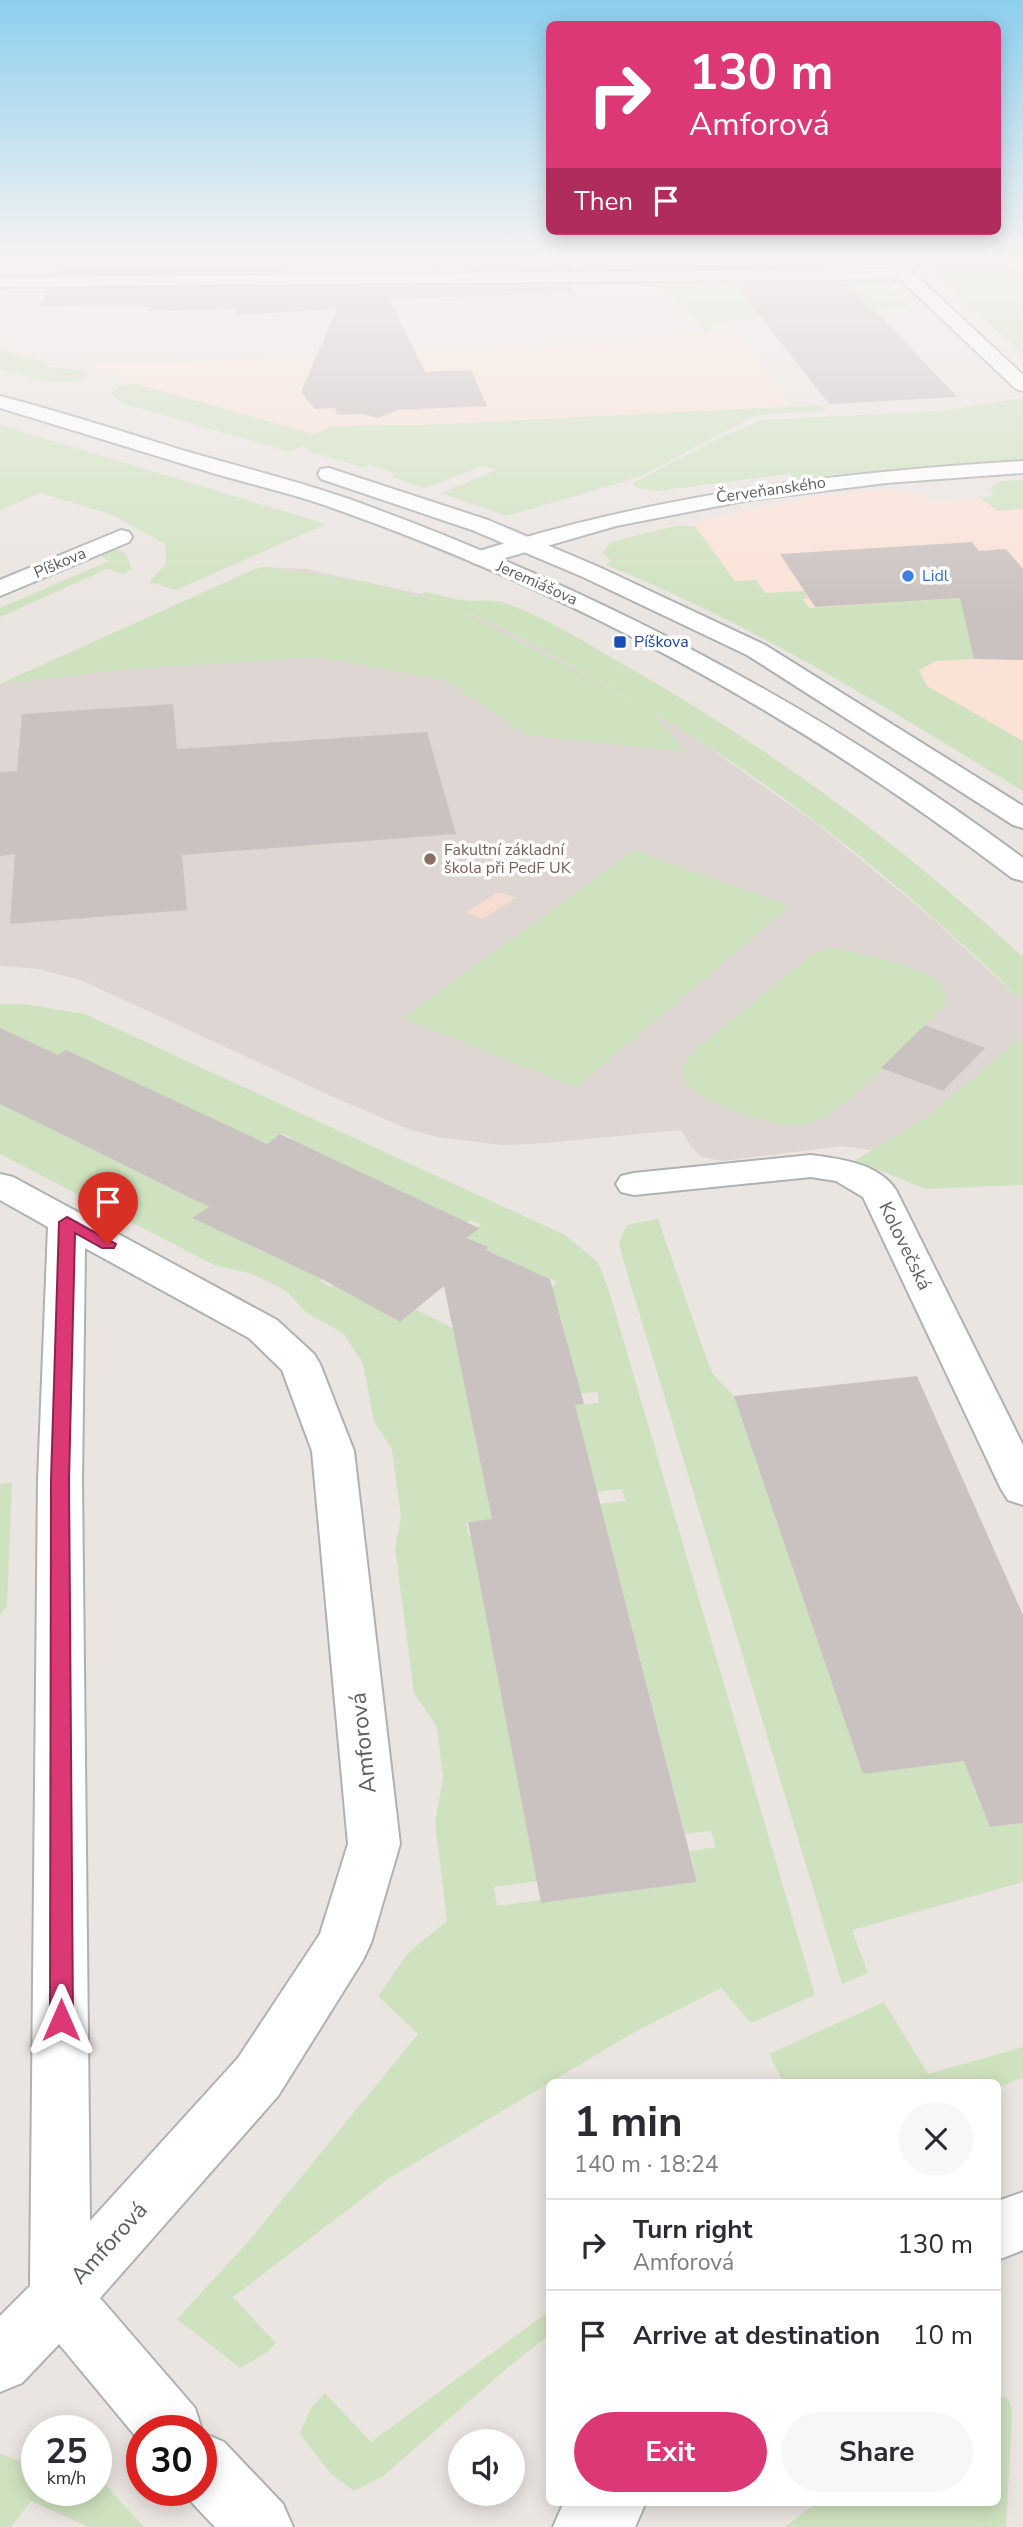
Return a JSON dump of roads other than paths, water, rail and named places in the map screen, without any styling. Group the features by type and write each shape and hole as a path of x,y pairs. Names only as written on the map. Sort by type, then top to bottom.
{"street":[{"path":"1010,373 1023,385"},
{"name":"Jeremiášova","path":"0,402 337,503 538,582 778,704 891,775 963,825 1023,872"},
{"name":"Jeremiášova","path":"303,467 395,495 524,543 756,650 1023,819"},
{"name":"Červeňanského","path":"481,558 524,543 647,512 732,496 845,480 1023,467"},
{"name":"Píškova","path":"0,589 121,537"},
{"name":"Kolovečská","path":"634,1184 811,1166 846,1171 878,1190 1023,1489"},
{"name":"Amforová","path":"0,1185 263,1329 300,1364 333,1451 374,1844 344,1943 258,2077 0,2361"},
{"name":"Amforová","path":"67,1222 60,1480 60,2298 159,2415"},
{"path":"1001,2229 1023,2221"},
{"path":"217,2482 260,2527"},
{"path":"586,2527 610,2506"}],"place":[{"name":"Lidl","path":"908,576"},
{"name":"Píškova","path":"620,642"},
{"name":"Fakultní základní škola při PedF UK","path":"430,859"}]}
